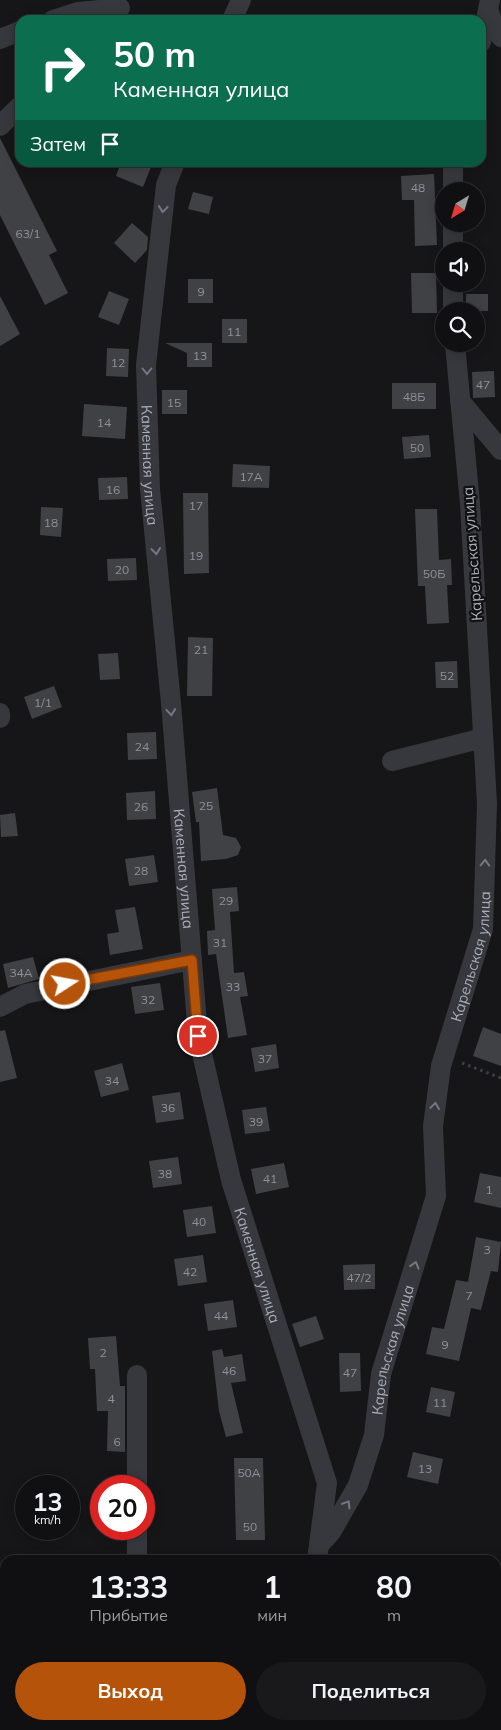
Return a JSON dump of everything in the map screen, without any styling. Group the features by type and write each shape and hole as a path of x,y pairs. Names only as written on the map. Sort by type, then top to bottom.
{"street":[{"path":"234,15 240,0"},
{"path":"490,6 495,29 501,36"},
{"path":"486,22 490,6"},
{"path":"69,15 78,12 119,9"},
{"path":"0,39 15,33"},
{"name":"Каменная улица","path":"173,167 166,185 146,365 150,489 171,703 198,1036 230,1180 327,1483 318,1552"},
{"path":"453,167 453,182"},
{"name":"Карельская улица","path":"318,1552 358,1485 374,1435 381,1374 436,1196 433,1126 444,1057 483,929 487,804 470,504 456,352"},
{"path":"460,400 501,450"},
{"path":"0,713 0,718"},
{"path":"392,761 483,738"},
{"path":"0,1008 25,994 192,960"},
{"path":"137,1375 137,1475"},
{"path":"137,1540 138,1555"}],"path":[{"path":"444,1057 501,1078"}],"building":[{"path":"0,138 57,251 49,255 68,293 45,305 0,215"},
{"path":"119,167 151,167 143,187 116,176"},
{"path":"434,174 437,242 435,242 435,245 415,246 414,200 402,200 401,176"},
{"path":"193,192 213,197 209,214 188,209"},
{"path":"132,223 148,237 147,250 135,263 114,243"},
{"path":"411,273 435,273 437,302 435,302 435,313 412,313"},
{"path":"188,279 213,279 213,303 188,303"},
{"path":"109,291 129,299 119,325 98,317"},
{"path":"466,294 488,294 488,311 485,311 485,302 466,302"},
{"path":"0,296 20,334 0,346"},
{"path":"222,319 247,319 247,343 222,343"},
{"path":"165,343 212,343 212,367 187,367 187,353"},
{"path":"107,348 129,349 128,377 106,376"},
{"path":"494,371 495,397 473,398 472,372"},
{"path":"392,383 436,383 436,409 392,409"},
{"path":"162,390 187,390 187,414 162,414"},
{"path":"84,404 127,407 125,439 82,436"},
{"path":"429,435 431,457 404,459 402,437"},
{"path":"233,464 270,466 269,488 232,487"},
{"path":"127,477 128,499 99,500 98,478"},
{"path":"183,493 208,493 209,573 184,574"},
{"path":"41,507 63,508 61,537 40,535"},
{"path":"415,509 437,509 439,560 451,559 452,585 447,585 449,623 427,624 425,586 418,586"},
{"path":"136,558 137,580 108,581 107,559"},
{"path":"188,637 213,638 212,696 187,696"},
{"path":"118,653 120,679 100,680 98,654"},
{"path":"457,661 458,688 436,688 435,662"},
{"path":"54,686 62,707 32,719 24,697"},
{"path":"156,732 157,759 128,760 127,733"},
{"path":"217,788 223,835 236,838 241,847 238,855 226,859 201,861 199,822 196,822 192,792"},
{"path":"155,791 156,819 127,820 126,793"},
{"path":"15,813 18,836 1,837 0,815"},
{"path":"154,855 158,882 129,886 125,859"},
{"path":"237,887 239,911 230,912 234,973 244,972 248,996 240,997 247,1035 228,1038 216,954 208,955 207,931 215,930 212,889"},
{"path":"135,907 143,949 110,955 107,934 119,932 115,910"},
{"path":"33,957 39,979 8,988 3,964"},
{"path":"160,983 164,1010 135,1014 131,987"},
{"path":"483,1027 501,1034 501,1066 473,1056"},
{"path":"5,1030 17,1078 0,1082 0,1031"},
{"path":"276,1044 279,1068 255,1072 251,1048"},
{"path":"122,1063 129,1090 101,1097 94,1071"},
{"path":"180,1092 184,1119 156,1123 152,1096"},
{"path":"266,1107 270,1131 245,1134 242,1110"},
{"path":"178,1157 182,1184 153,1188 149,1161"},
{"path":"284,1163 289,1187 256,1194 251,1169"},
{"path":"480,1173 501,1177 501,1208 474,1202"},
{"path":"212,1206 216,1233 187,1237 183,1210"},
{"path":"476,1237 501,1242 498,1272 491,1271 481,1310 471,1308 459,1361 426,1354 432,1327 444,1329 456,1280 468,1282"},
{"path":"203,1255 207,1282 178,1286 174,1259"},
{"path":"375,1264 375,1289 344,1290 343,1265"},
{"path":"233,1300 237,1327 208,1331 204,1304"},
{"path":"316,1316 324,1339 300,1347 292,1324"},
{"path":"116,1336 120,1386 125,1386 125,1452 107,1451 108,1411 97,1411 95,1369 90,1369 88,1338"},
{"path":"222,1349 224,1357 242,1354 246,1381 231,1383 243,1433 226,1437 219,1411 212,1351"},
{"path":"339,1353 360,1353 361,1391 340,1392"},
{"path":"431,1387 455,1392 450,1417 426,1412"},
{"path":"413,1452 443,1459 438,1484 407,1477"},
{"path":"234,1458 263,1458 265,1540 236,1540"}],"route":[{"path":"65,984 192,960 198,1036"}]}
